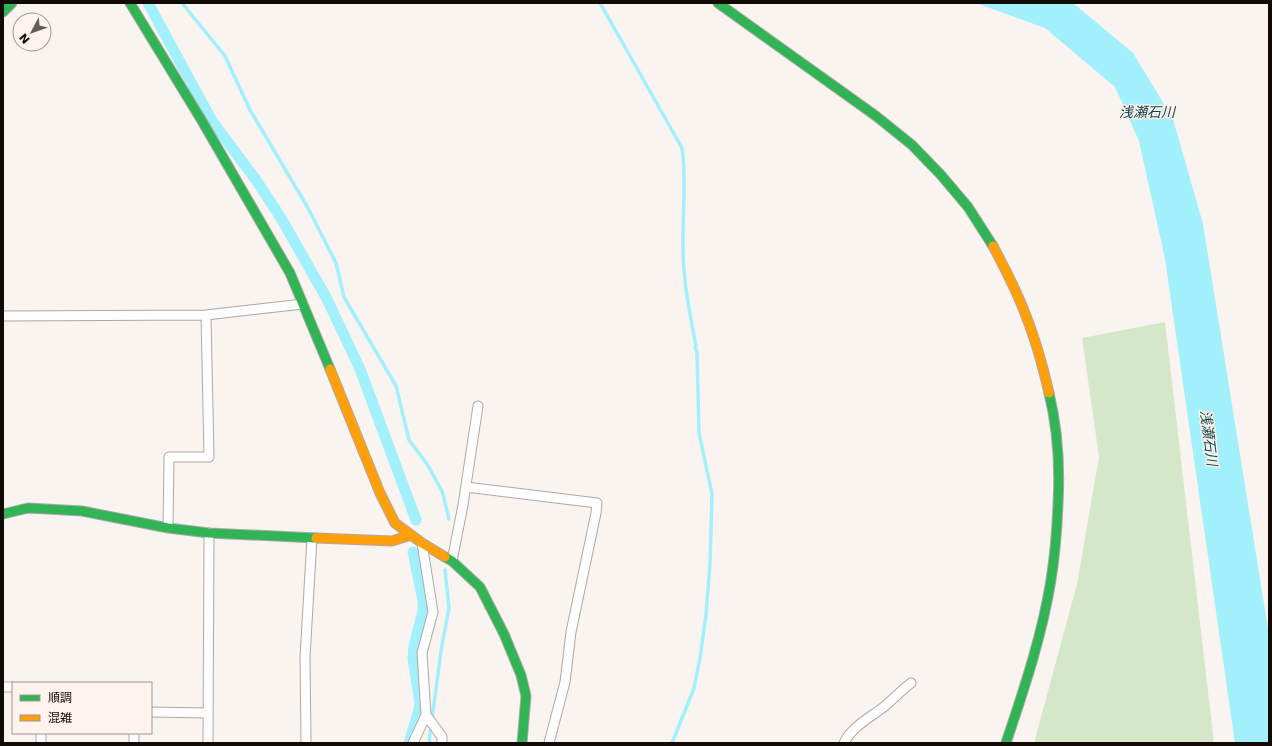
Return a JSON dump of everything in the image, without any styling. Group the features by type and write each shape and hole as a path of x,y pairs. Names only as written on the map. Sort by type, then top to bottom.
{"street":[{"path":"3,12 12,3"},
{"path":"130,3 202,121 290,273 386,506 395,523 422,544 452,561 480,586 504,634 521,675 526,696 522,743"},
{"path":"718,3 878,118 911,145 932,165 952,187 980,224 1000,256 1029,322 1040,354 1057,439 1059,477 1057,521 1054,560 1042,624 1006,743"},
{"path":"3,316 206,315 304,304"},
{"path":"168,528 169,457 209,458 206,315"},
{"path":"452,561 466,487 478,406"},
{"path":"466,487 597,503 570,632 565,682 549,743"},
{"path":"3,514 28,508 82,511 168,528 210,533 392,541 410,535"},
{"path":"208,743 210,533"},
{"path":"306,743 304,657 312,538"},
{"path":"414,743 426,715 422,652 433,612 422,544"},
{"path":"844,743 847,736 911,683"},
{"path":"152,712 208,713"},
{"path":"426,715 435,730 442,737 442,743"}],"green space":[{"path":"1165,322 1214,743 1034,743 1077,584 1099,457 1082,338"}],"water":[{"name":"浅瀬石川","path":"976,3 1073,3 1133,53 1173,119 1203,224 1269,635 1269,743 1235,743 1165,259 1139,141 1115,87 1045,28"}],"waterway":[{"path":"148,3 212,121 256,180 281,218 327,299 360,369 416,520"},
{"path":"182,3 225,56 250,110 308,208 336,263 344,297 396,386 409,440 427,464 442,491 449,519"},
{"path":"600,3 682,148 684,185 684,273 696,346 695,348 697,352 699,433 712,494 710,564 706,615 700,658 694,688 672,743"},
{"path":"409,743 420,702 413,659 414,646 423,611 423,601 413,552"},
{"path":"432,719 441,651 449,608 445,570"},
{"path":"429,743 431,725"}],"traffic: fast":[{"path":"3,12 12,3"},
{"path":"130,3 202,121 290,273 330,369"},
{"path":"718,3 876,116 912,145 941,175 968,207 993,246"},
{"path":"1006,743 1038,642 1054,561 1059,490 1056,435 1049,393"},
{"path":"3,514 28,508 82,511 168,528 209,533 316,538"},
{"path":"445,557 452,561 480,587 504,634 521,675 526,696 522,743"}],"traffic: slow":[{"path":"993,246 1015,289 1030,325 1049,393"},
{"path":"330,369 380,493 395,523 422,543 445,557"},
{"path":"316,538 392,541 411,535"}]}
